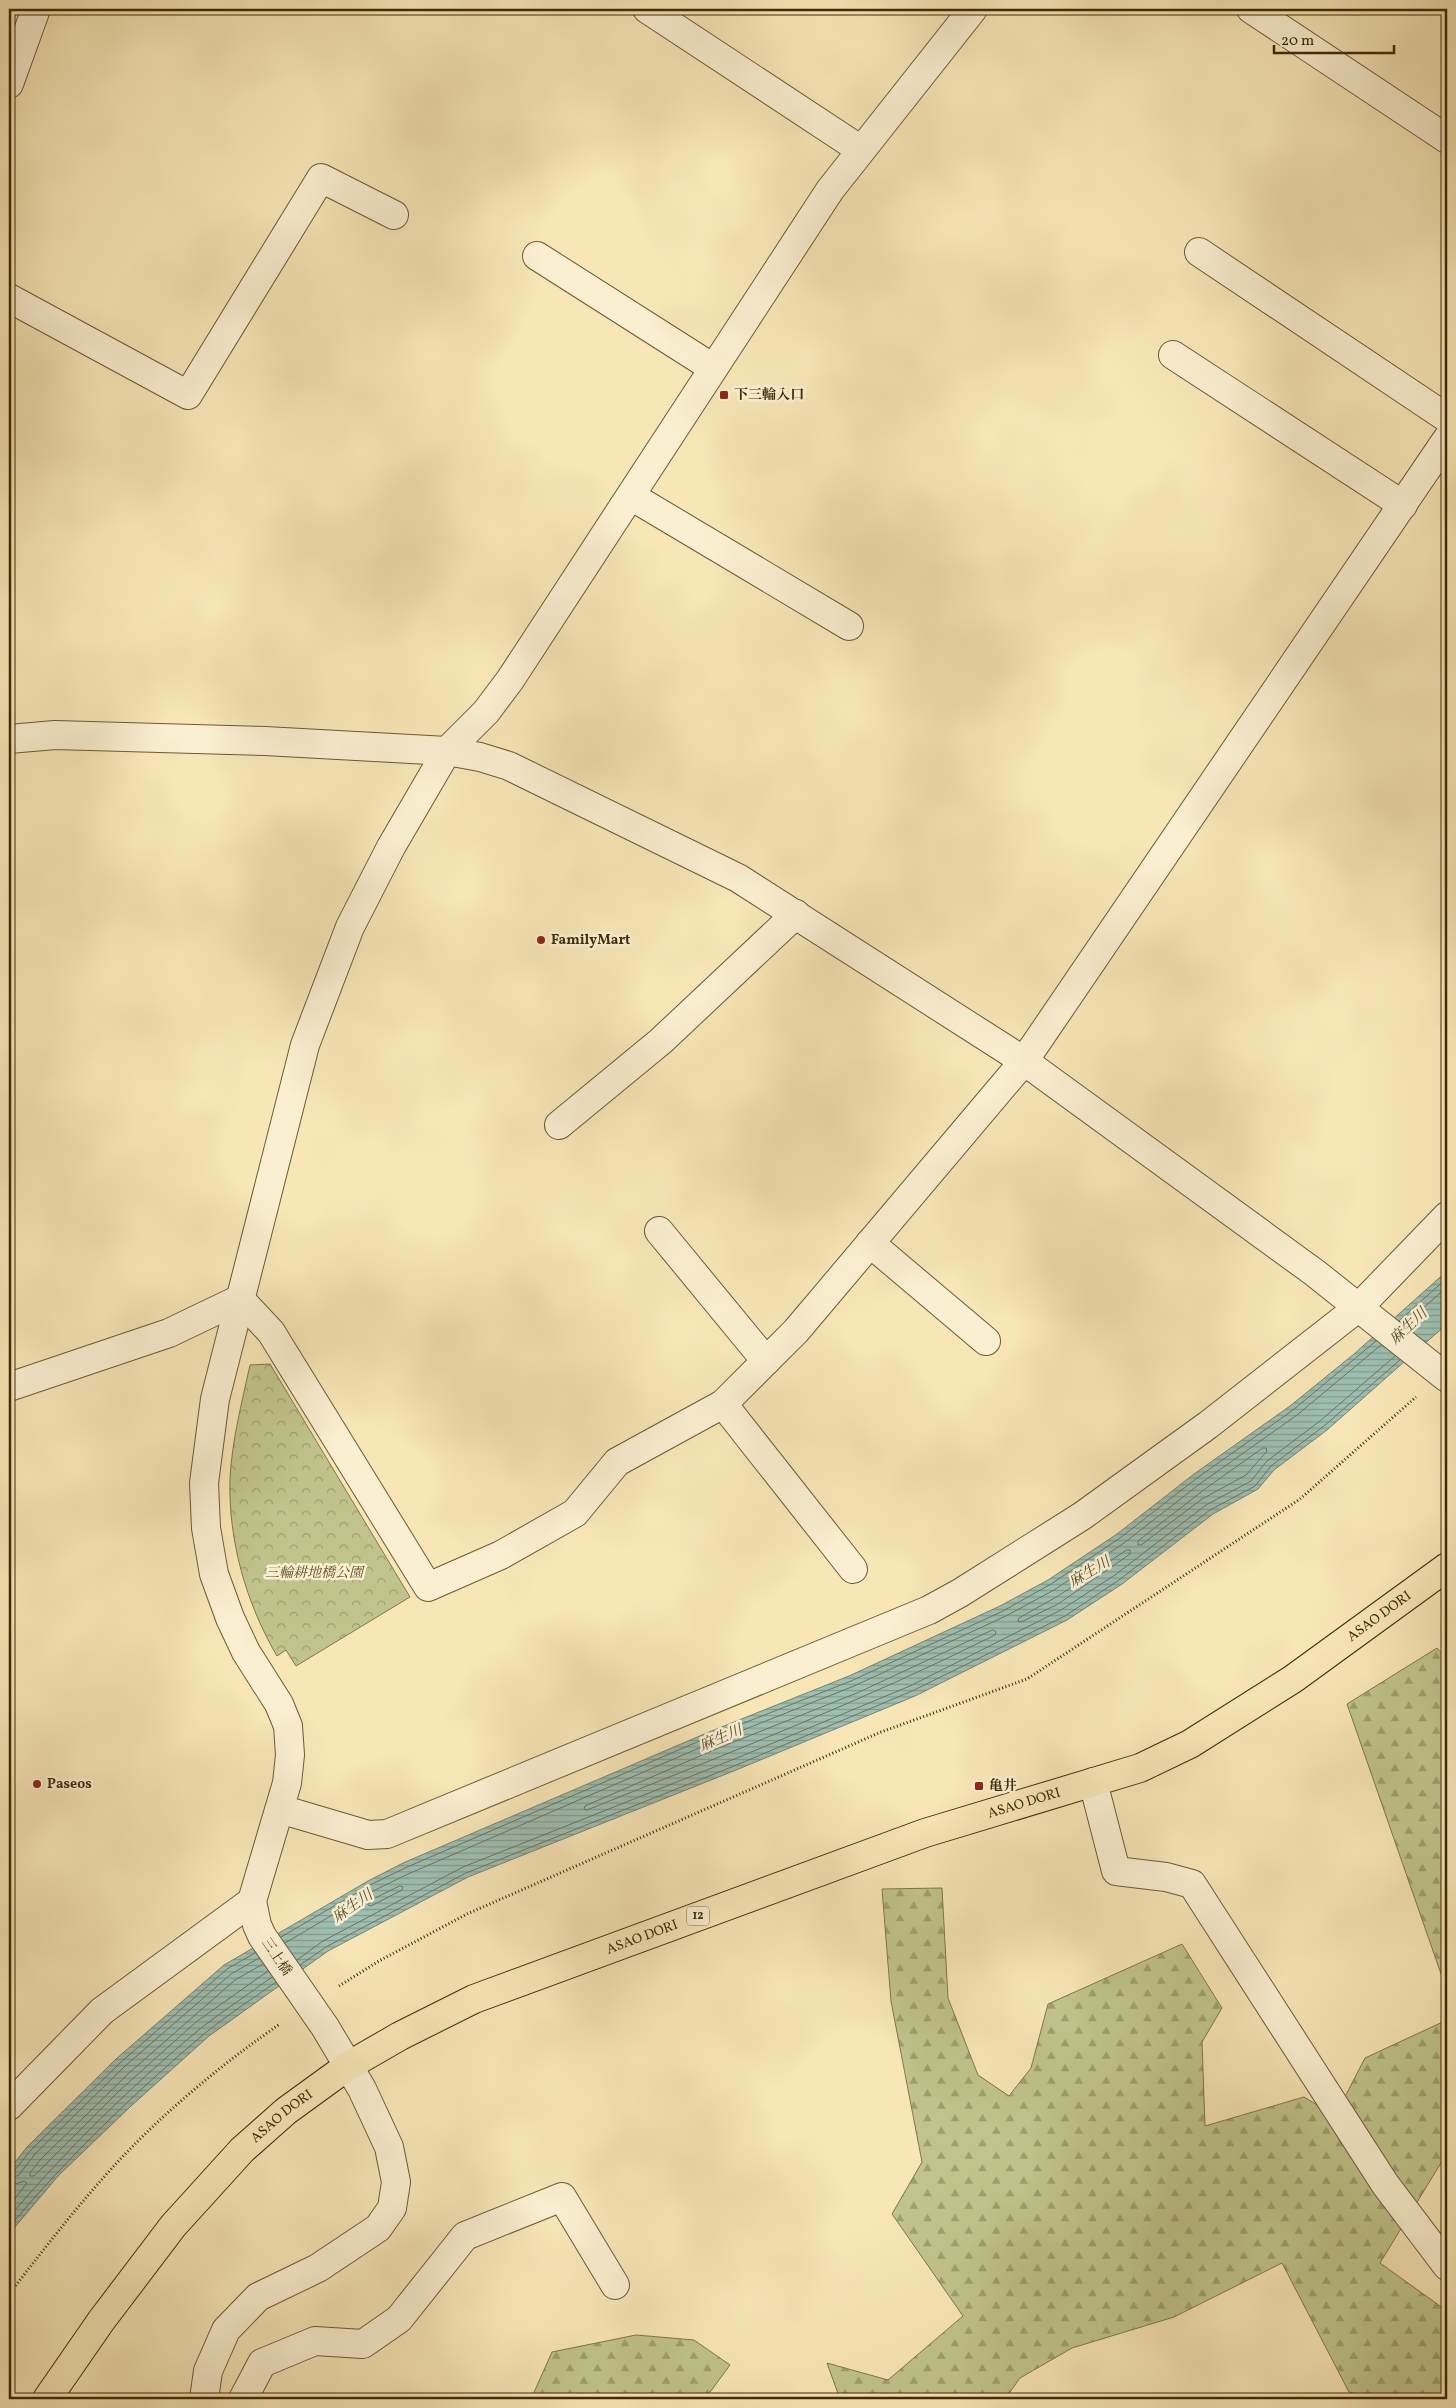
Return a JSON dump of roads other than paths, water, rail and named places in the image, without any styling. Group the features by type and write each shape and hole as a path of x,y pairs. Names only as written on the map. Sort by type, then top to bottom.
{"main road":[{"name":"ASAO DORI","path":"47,2399 102,2321 174,2226 242,2150 286,2111 348,2066 400,2036 474,1999 925,1833 1140,1768 1190,1744 1293,1679 1447,1566"}],"street":[{"path":"9,84 36,9"},
{"path":"647,9 861,150"},
{"path":"9,2106 102,2011 253,1906 287,1783 290,1755 288,1726 279,1704 246,1652 230,1618 214,1574 206,1528 204,1483 208,1442 215,1399 305,1045 350,927 391,847 447,751 486,712 510,680 830,190 973,9"},
{"path":"1251,9 1447,139"},
{"path":"9,298 188,395 321,178 394,215"},
{"path":"1199,252 1447,418"},
{"path":"537,256 713,368"},
{"path":"1173,354 1403,505"},
{"path":"240,1299 271,1332 428,1587 502,1555 575,1514 617,1462 723,1404 796,1331 1024,1061 1447,439"},
{"path":"631,496 849,626"},
{"path":"9,739 55,735 265,742 447,751 480,757 509,766 738,878 1024,1061 1365,1312 1442,1371"},
{"path":"558,1125 661,1041 796,914"},
{"path":"280,1810 368,1835 387,1834 929,1610 960,1593 1082,1516 1365,1312 1447,1216"},
{"path":"659,1231 766,1361"},
{"path":"870,1243 986,1341"},
{"path":"9,1387 168,1333 240,1299"},
{"path":"723,1404 853,1569"},
{"path":"1093,1782 1116,1870 1166,1877 1192,1884 1385,2184 1447,2266"},
{"name":"三上橋","path":"204,2399 208,2371 226,2330 258,2297 318,2268 378,2228 392,2208 396,2182 389,2147 373,2109 348,2066 262,1936 253,1906"},
{"path":"243,2399 262,2363 315,2341 364,2344 399,2319 465,2236 562,2197 615,2285"}],"water":[{"name":"麻生川","path":"1447,1271 1447,1324 1327,1430 1274,1470 1258,1489 1213,1514 1122,1584 1067,1620 915,1696 468,1877 328,1951 209,2036 131,2106 59,2175 9,2234 9,2170 27,2147 116,2059 224,1965 368,1881 403,1863 709,1732 849,1676 1000,1606 1048,1580 1117,1534 1194,1474 1290,1406 1354,1354"}],"place":[{"name":"下三輪入口","path":"724,395"},
{"name":"FamilyMart","path":"541,940"},
{"name":"Paseos","path":"37,1784"},
{"name":"亀井","path":"979,1786"}],"park label":[{"name":"三輪耕地橋公園","path":"314,1573"}]}
